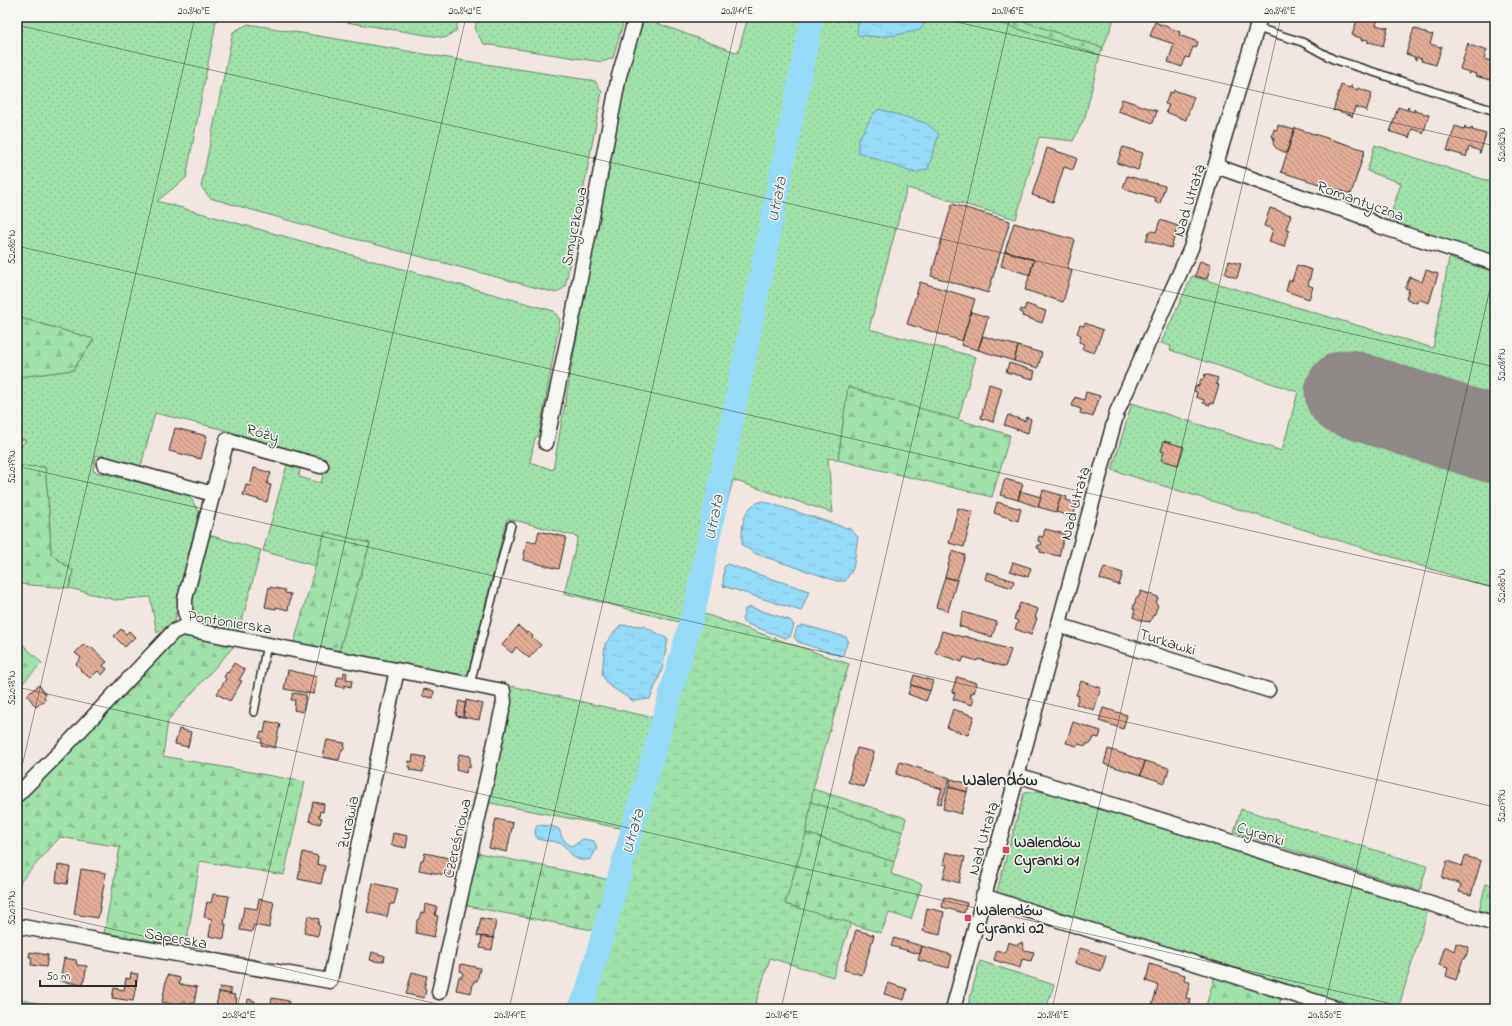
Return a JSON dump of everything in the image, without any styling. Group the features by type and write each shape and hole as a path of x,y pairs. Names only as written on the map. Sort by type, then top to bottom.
{"street":[{"name":"Smyczkowa","path":"546,443 574,310 619,76 636,17"},
{"name":"Nad Utratą","path":"953,1009 1117,412 1191,248 1258,22"},
{"name":"Romantyczna","path":"1216,166 1308,199 1345,210 1361,216 1379,226 1495,263"},
{"name":"Róży","path":"192,629 185,612 185,599 227,440 321,466"},
{"path":"104,464 213,494"},
{"name":"Turkawki","path":"1058,625 1268,690"},
{"name":"Pontonierska","path":"17,795 59,753 173,632 182,628 503,691"},
{"name":"Żurawia","path":"330,981 397,670"},
{"name":"Czereśniowa","path":"439,992 504,702 503,691"},
{"name":"Cyranki","path":"1017,775 1495,924"},
{"path":"983,896 1338,1009"},
{"name":"Saperska","path":"17,926 330,981"}],"lane":[{"path":"1258,22 1302,42 1333,59 1495,111"},
{"path":"470,684 511,525"},
{"path":"254,712 267,644"}],"green space":[{"path":"17,17 217,17 186,178 157,201 554,311 560,320 539,436 535,438 530,462 553,470 614,130 627,74 643,18 738,53 748,17 981,17 1100,55 1085,117 1073,141 1039,137 1016,219 907,188 869,329 976,357 958,420 848,387 838,460 828,458 833,513 733,480 662,746 587,1009 573,1009 625,829 485,802 511,686 655,718 683,623 564,593 578,537 507,519 467,677 339,651 370,543 325,532 315,566 263,551 287,465 300,469 299,477 321,483 327,460 221,429 155,413 141,466 96,455 93,471 189,495 199,512 179,594 175,621 157,633 150,597 115,600 69,588 73,571 51,554 45,467 17,466 17,451 26,440 17,439 17,376 19,377 73,370 94,339 17,317 17,225 19,164 17,163"},
{"path":"315,17 458,17 456,31 445,38"},
{"path":"477,17 625,17 613,58 602,62 484,44 475,31"},
{"path":"981,17 1010,17 1103,48 1100,55"},
{"path":"1010,17 1115,17 1103,48"},
{"path":"248,24 595,81 602,92 565,287 556,293 340,235 210,198 201,187 233,32"},
{"path":"1375,145 1495,183 1495,256 1388,223 1401,183 1367,171"},
{"path":"1449,258 1495,272 1495,589 1112,470 1132,403 1282,451 1298,392 1170,350 1171,346 1161,343 1192,276 1433,348"},
{"path":"17,317 94,339 73,370 19,377 17,376"},
{"path":"848,387 1010,435 992,497 838,460"},
{"path":"17,466 45,467 51,554 73,571 69,588 17,584"},
{"path":"325,532 370,543 339,651 294,643"},
{"path":"209,535 261,550 239,632 201,625 190,609"},
{"path":"699,612 849,664 813,789 806,833 785,904 851,923 833,977 770,958 754,1009 587,1009 640,829"},
{"path":"181,634 235,645 168,720 163,756 305,782 284,875 200,861 186,947 104,933 120,847 60,837 21,881 17,894 17,804"},
{"path":"17,639 42,663 17,689"},
{"path":"813,789 906,818 903,832 811,802"},
{"path":"1037,791 1059,795 1428,910 1398,1009 1361,1009 1002,896 997,891 1024,793"},
{"path":"811,802 903,832 894,862 806,833"},
{"path":"1241,809 1427,866 1420,891 1234,832"},
{"path":"806,833 894,862 891,874 922,884 911,919 889,913 881,933 785,904"},
{"path":"474,852 611,880 597,931 462,905"},
{"path":"1486,884 1495,886 1495,915 1479,910"},
{"path":"980,961 1054,985 1046,1009 967,1009"},
{"path":"1215,975 1282,995 1278,1009 1205,1009"},
{"path":"17,999 69,1009 17,1009"}],"water":[{"path":"859,17 918,17 923,23 923,27 920,30 896,35 878,37 858,35"},
{"path":"879,109 926,123 939,134 928,169 914,173 858,152 858,140 874,113"},
{"path":"763,501 850,529 858,537 853,569 845,581 837,581 756,554 742,545 744,518 750,507"},
{"path":"727,564 809,591 801,611 723,586 724,567"},
{"path":"750,607 790,620 794,625 790,637 785,638 744,623 742,620 745,609"},
{"path":"620,625 644,626 668,639 662,670 650,699 633,701 607,684 602,674 605,644"},
{"path":"803,625 846,637 848,640 843,655 840,656 798,642 794,637 797,627"},
{"path":"538,825 552,826 559,829 562,837 568,845 573,846 583,839 594,841 597,848 591,859 579,860 575,858 563,845 538,839 535,832"}],"building":[{"path":"1358,17 1379,17 1376,25 1388,27 1383,46 1368,43 1368,40 1363,39 1362,41 1361,38 1352,35"},
{"path":"1155,22 1180,32 1179,35 1198,42 1196,48 1193,47 1189,58 1186,57 1182,67 1168,62 1174,44 1150,36"},
{"path":"1414,28 1431,35 1433,34 1430,44 1440,47 1442,46 1436,65 1421,61 1422,59 1416,57 1416,60 1414,59 1415,57 1406,54"},
{"path":"1468,43 1469,45 1485,50 1487,49 1484,59 1494,62 1495,60 1490,80 1475,76 1476,74 1470,72 1470,74 1468,74 1469,72 1460,69"},
{"path":"1341,85 1350,88 1352,86 1352,88 1357,90 1358,88 1372,93 1366,112 1366,110 1355,107 1352,117 1351,115 1335,110 1333,111"},
{"path":"1174,90 1194,97 1186,120 1166,112 1169,105 1165,104 1170,92 1173,93"},
{"path":"1122,99 1157,111 1153,123 1118,111"},
{"path":"1398,107 1407,110 1408,107 1408,110 1414,112 1414,109 1415,111 1429,115 1423,134 1422,132 1412,129 1409,138 1390,132"},
{"path":"1278,125 1294,130 1286,153 1276,148 1273,144 1274,137 1272,137 1274,129 1277,130"},
{"path":"1455,126 1464,129 1465,126 1465,129 1471,130 1471,128 1473,129 1472,130 1486,134 1480,153 1480,151 1469,147 1466,157 1447,151"},
{"path":"1295,128 1365,150 1351,194 1281,172"},
{"path":"1123,147 1143,153 1138,170 1117,163"},
{"path":"1047,148 1077,158 1073,170 1064,167 1053,202 1032,195"},
{"path":"1127,176 1165,186 1160,204 1155,202 1156,198 1123,188"},
{"path":"952,204 1010,221 988,293 931,276"},
{"path":"1270,208 1291,215 1286,229 1289,229 1284,247 1269,242 1273,229 1264,226"},
{"path":"1160,220 1178,226 1171,248 1146,240 1149,232 1156,232"},
{"path":"1014,223 1075,240 1067,269 1072,271 1063,302 1025,290 1034,260 1005,251"},
{"path":"1005,251 1034,260 1030,275 1001,266"},
{"path":"1200,261 1211,265 1207,279 1195,276"},
{"path":"1229,261 1241,264 1237,278 1225,274"},
{"path":"1297,265 1312,270 1308,285 1313,287 1309,299 1286,291 1289,280 1292,281"},
{"path":"1426,270 1438,274 1429,303 1418,299 1417,303 1406,299 1409,289 1405,288 1410,277 1422,282"},
{"path":"920,282 975,299 962,341 907,324"},
{"path":"1026,304 1046,311 1042,323 1022,316 1023,313 1020,312 1021,309 1024,310"},
{"path":"971,312 988,317 978,350 961,345"},
{"path":"1085,323 1103,330 1094,353 1082,349 1084,344 1079,342 1081,335 1077,333 1080,325 1084,326"},
{"path":"983,336 1018,346 1014,361 978,350"},
{"path":"1018,346 1042,353 1038,368 1014,361"},
{"path":"1009,363 1035,371 1033,379 1006,372"},
{"path":"1205,374 1218,378 1216,384 1219,385 1213,404 1210,403 1210,405 1203,403 1204,400 1196,397 1197,392 1194,391 1196,385 1199,386 1201,379 1203,380"},
{"path":"989,384 1002,388 993,422 981,418"},
{"path":"1086,392 1100,396 1093,417 1080,413 1081,409 1072,406 1075,397 1084,400"},
{"path":"1008,415 1025,421 1026,417 1031,419 1028,433 1004,425"},
{"path":"175,428 207,436 201,459 169,451"},
{"path":"1164,441 1184,447 1178,465 1161,460 1164,452 1161,451"},
{"path":"254,468 271,473 267,484 271,485 267,502 243,495 246,485 250,486"},
{"path":"1005,479 1023,484 1018,500 1000,495"},
{"path":"1043,490 1061,495 1056,512 1038,507"},
{"path":"1020,491 1041,497 1038,507 1018,500"},
{"path":"1061,495 1067,497 1066,500 1077,503 1073,517 1056,512"},
{"path":"997,502 1021,509 1018,521 994,513"},
{"path":"958,508 973,512 964,547 949,543"},
{"path":"1045,529 1065,534 1059,556 1040,552 1040,549 1037,548 1042,542 1038,541 1039,536 1043,537"},
{"path":"539,531 566,537 559,569 523,560 527,541 536,543"},
{"path":"952,551 965,555 957,580 945,577"},
{"path":"1013,562 1031,568 1028,577 1010,571"},
{"path":"1104,567 1123,573 1119,585 1100,579"},
{"path":"987,572 1014,581 1012,588 985,579"},
{"path":"945,577 957,580 948,611 936,607"},
{"path":"269,587 285,590 285,593 291,594 288,610 276,607 276,609 265,607"},
{"path":"1141,591 1158,597 1156,604 1158,605 1150,622 1133,617 1135,609 1133,609 1136,598 1138,598"},
{"path":"1020,603 1038,609 1035,618 1037,618 1031,635 1015,629 1018,621 1014,619"},
{"path":"963,612 997,622 992,637 959,626"},
{"path":"518,626 533,636 532,637 541,645 529,658 516,647 512,653 502,645"},
{"path":"121,629 126,634 129,631 135,637 125,647 114,636"},
{"path":"942,631 1011,650 1005,667 978,659 977,661 964,657 962,662 935,653"},
{"path":"84,644 88,648 90,646 107,662 103,665 107,669 102,675 98,671 90,678 80,670 81,669 76,664 81,658 75,653"},
{"path":"234,663 245,670 239,680 242,681 230,701 217,694 226,679 224,677"},
{"path":"288,670 317,677 314,694 284,689"},
{"path":"344,672 347,673 346,679 352,680 351,687 344,685 344,688 336,686 338,677 343,678"},
{"path":"914,675 933,681 930,691 911,685"},
{"path":"957,677 977,683 974,693 972,692 970,697 974,699 972,705 953,699 955,693 952,692"},
{"path":"1081,681 1101,688 1094,710 1076,704 1079,696 1076,695"},
{"path":"39,685 46,695 44,697 46,699 36,707 27,695"},
{"path":"911,685 930,691 926,701 908,694"},
{"path":"424,689 434,691 433,698 422,696"},
{"path":"293,693 306,695 303,712 294,710 295,700 291,700"},
{"path":"466,700 483,704 479,720 463,717"},
{"path":"459,701 466,703 463,717 456,716"},
{"path":"1103,708 1127,715 1123,729 1099,721"},
{"path":"953,709 974,716 968,735 947,728"},
{"path":"266,721 280,724 275,748 261,745 262,739 259,738 261,732 264,733"},
{"path":"1073,722 1101,731 1099,738 1094,737 1092,742 1090,744 1087,743 1086,746 1078,744 1077,746 1066,743"},
{"path":"179,729 191,732 188,747 175,744"},
{"path":"327,740 345,743 339,760 323,757"},
{"path":"857,748 874,752 864,787 848,782"},
{"path":"1108,749 1145,761 1141,775 1104,764"},
{"path":"459,754 470,756 470,768 467,767 466,773 456,770"},
{"path":"413,755 426,757 423,772 410,770 411,767 408,767 409,761 412,762"},
{"path":"1145,761 1169,768 1165,783 1141,775"},
{"path":"900,762 950,778 941,804 937,803 942,789 896,774"},
{"path":"951,779 969,784 967,792 949,787"},
{"path":"949,787 967,792 961,814 943,809"},
{"path":"313,802 324,804 323,812 320,811 319,817 322,818 320,824 309,821"},
{"path":"496,819 513,823 507,852 489,848"},
{"path":"393,833 408,836 406,848 391,845"},
{"path":"303,852 318,856 317,864 325,866 321,884 298,879"},
{"path":"946,852 965,857 959,883 943,878 947,865 943,864"},
{"path":"425,853 454,859 450,876 419,870 421,860 423,860"},
{"path":"1465,856 1481,861 1471,895 1459,892 1461,884 1442,878 1447,861 1462,866"},
{"path":"58,865 70,867 67,884 56,882"},
{"path":"81,869 106,873 98,918 74,914"},
{"path":"373,883 398,889 394,904 390,904 387,917 367,912"},
{"path":"213,894 229,896 224,924 226,924 224,939 209,936 212,919 204,917 207,902 211,903"},
{"path":"944,897 967,903 964,913 942,907"},
{"path":"259,899 274,902 269,928 254,925 252,932 240,930 244,907 257,909"},
{"path":"425,904 437,907 435,915 438,916 434,937 416,933 417,920 419,919 421,912 424,913"},
{"path":"927,908 944,912 940,935 923,931"},
{"path":"308,916 319,919 318,925 320,926 318,936 304,933"},
{"path":"481,918 496,921 493,938 477,936"},
{"path":"856,930 874,935 862,975 844,970"},
{"path":"482,936 494,938 492,950 480,948"},
{"path":"894,938 922,946 920,954 891,946"},
{"path":"1008,942 1017,945 1022,942 1024,950 1034,952 1031,961 1022,959 1020,968 994,960 997,950 1005,953"},
{"path":"1456,943 1469,947 1456,980 1446,976 1448,968 1439,965 1445,946 1454,951"},
{"path":"922,946 952,955 949,968 918,960"},
{"path":"1080,948 1106,956 1101,971 1075,963"},
{"path":"30,952 48,955 46,967 31,965 32,958 29,957"},
{"path":"372,952 385,956 384,961 380,962 370,960"},
{"path":"64,958 76,960 77,965 87,966 83,985 60,981"},
{"path":"461,964 480,968 477,981 474,981 471,993 456,990 459,977 462,977 463,972 460,971"},
{"path":"1150,964 1185,975 1184,981 1190,982 1186,998 1191,999 1189,1009 1162,1009 1152,1006 1158,985 1146,981"},
{"path":"412,972 427,976 424,989 426,990 424,998 406,994"},
{"path":"131,973 138,974 133,1001 112,998 114,988 124,990 126,978 130,979"},
{"path":"167,975 180,978 179,984 197,987 194,1004 182,1002 182,1006 162,1002"},
{"path":"888,983 907,989 904,1000 884,994"},
{"path":"220,987 231,989 231,994 219,992"},
{"path":"219,992 235,995 234,998 237,998 236,1004 233,1004 232,1009 216,1006"},
{"path":"272,998 289,1001 288,1009 270,1009"},
{"path":"248,999 255,1001 253,1009 247,1009"}],"waterway":[{"name":"Utrata","path":"579,1009 586,994 696,603 812,17"}],"runway":[{"path":"1348,393 1495,440"}],"place":[{"name":"Walendów Cyranki 01","path":"1006,850"},
{"name":"Walendów Cyranki 02","path":"968,918"}],"district":[{"name":"Walendów","path":"1000,779"}]}
